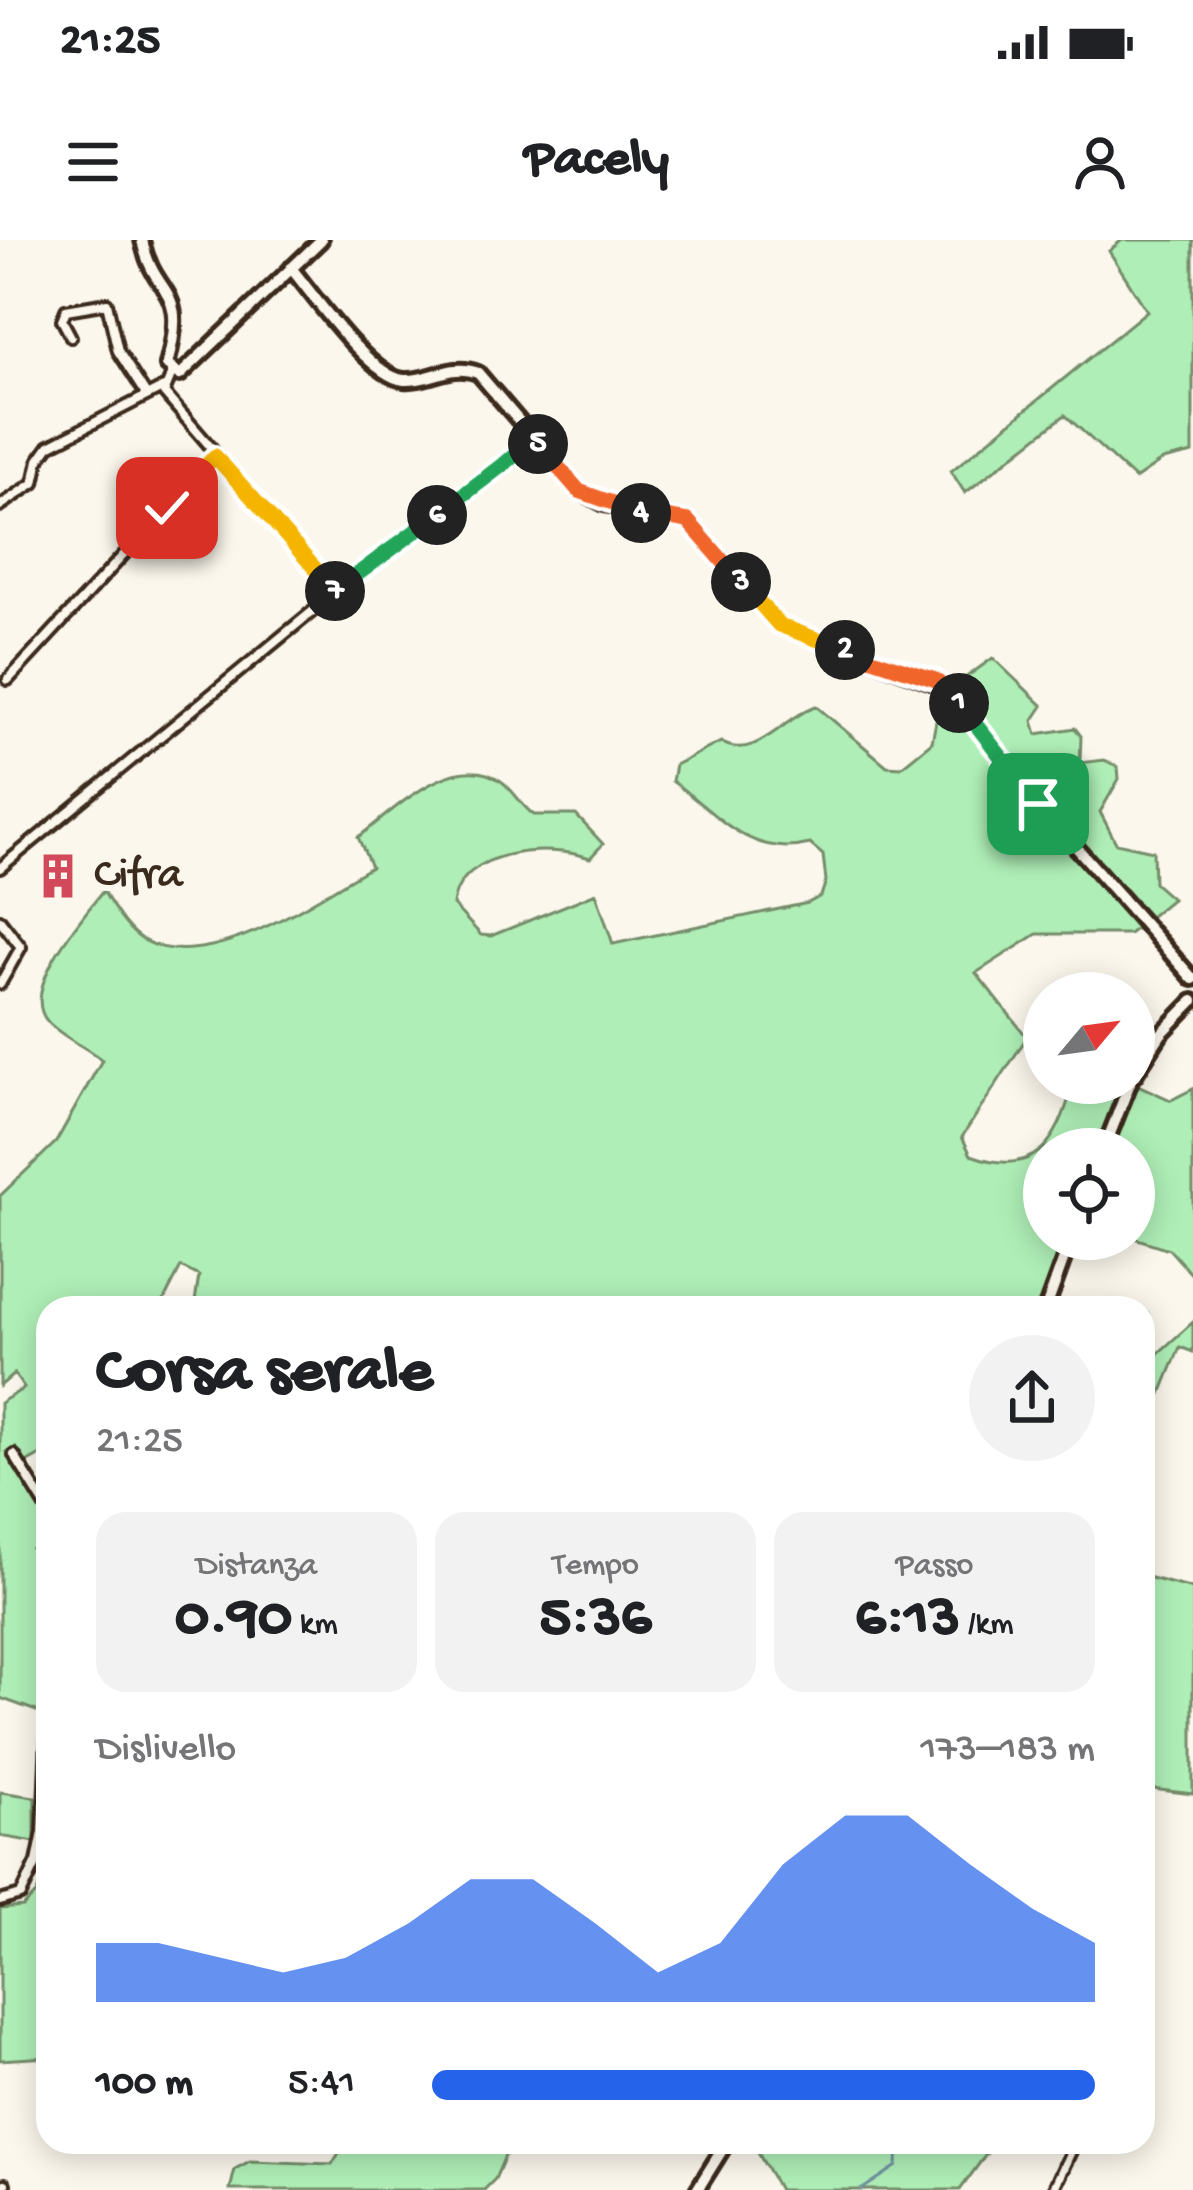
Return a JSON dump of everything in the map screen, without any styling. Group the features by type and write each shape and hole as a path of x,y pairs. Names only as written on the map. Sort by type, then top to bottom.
{"street":[{"path":"142,240 174,304 167,362 172,373"},
{"path":"172,373 183,375 320,240"},
{"path":"291,268 384,373 408,380 459,368 478,373 590,499 677,517 698,529 758,605 789,632 947,688 1038,804 1193,979"},
{"path":"71,337 62,320 66,310 107,303 118,351 145,393"},
{"path":"0,506 34,483 39,460 49,446 164,387 172,373"},
{"path":"164,387 215,456 336,592"},
{"path":"0,868 336,592 535,440"},
{"path":"8,680 215,456"},
{"path":"0,920 21,947 0,984"},
{"path":"1155,1044 1193,1001"},
{"path":"1051,1296 1064,1260"},
{"path":"14,1455 36,1491"},
{"path":"0,1901 21,1895 36,1864"},
{"path":"697,2190 720,2154"},
{"path":"1053,2190 1069,2154"}],"green space":[{"path":"1122,240 1193,240 1193,453 1163,460 1135,479 1065,415 965,493 951,471 1147,311 1109,251"},
{"path":"993,658 1043,706 1033,721 1037,734 1075,728 1081,736 1080,763 1104,760 1118,767 1119,779 1100,812 1116,843 1153,851 1154,883 1172,899 1129,934 1037,934 976,973 1023,1032 1023,1043 962,1137 971,1155 993,1161 1023,1159 1023,1260 1063,1260 1050,1296 196,1296 199,1276 181,1267 166,1296 36,1296 36,1458 24,1464 16,1448 7,1452 36,1499 36,1547 32,1549 36,1557 36,1711 0,1698 0,1403 24,1388 14,1374 0,1386 0,1196 56,1142 102,1060 48,1022 41,1008 41,992 56,955 103,891 127,926 145,941 171,949 231,941 293,913 371,867 358,837 425,787 463,772 483,773 501,781 534,815 576,815 603,844 590,858 552,851 488,862 459,886 453,905 481,935 491,936 596,893 613,944 808,903 821,896 826,881 823,855 810,844 770,845 736,831 672,781 675,765 721,742 733,747 757,743 816,706 887,766 901,767 932,742 941,695"},
{"path":"1193,1089 1193,1276 1169,1249 1155,1245 1155,1128 1057,1128 1067,1104 1155,1104 1155,1093 1171,1100"},
{"path":"1193,1322 1193,1352 1180,1347 1155,1408 1155,1356"},
{"path":"1155,1579 1193,1589 1193,1794 1155,1789"},
{"path":"0,1792 35,1797 35,1842 0,1836"},
{"path":"36,1894 36,2058 0,2060 0,1909 23,1907"},
{"path":"338,2154 506,2154 495,2179 484,2190 230,2190 235,2169 250,2161 332,2164"},
{"path":"759,2154 986,2154 960,2190 779,2190"}],"waterway":[{"path":"861,2190 897,2166 898,2154"}],"place":[{"name":"Cifra","path":"58,876"}],"route":[{"path":"167,508 215,456 336,592 535,440 567,480 590,499 631,512 688,521 721,554 768,616 789,632 936,680 956,698 1038,804"}]}
